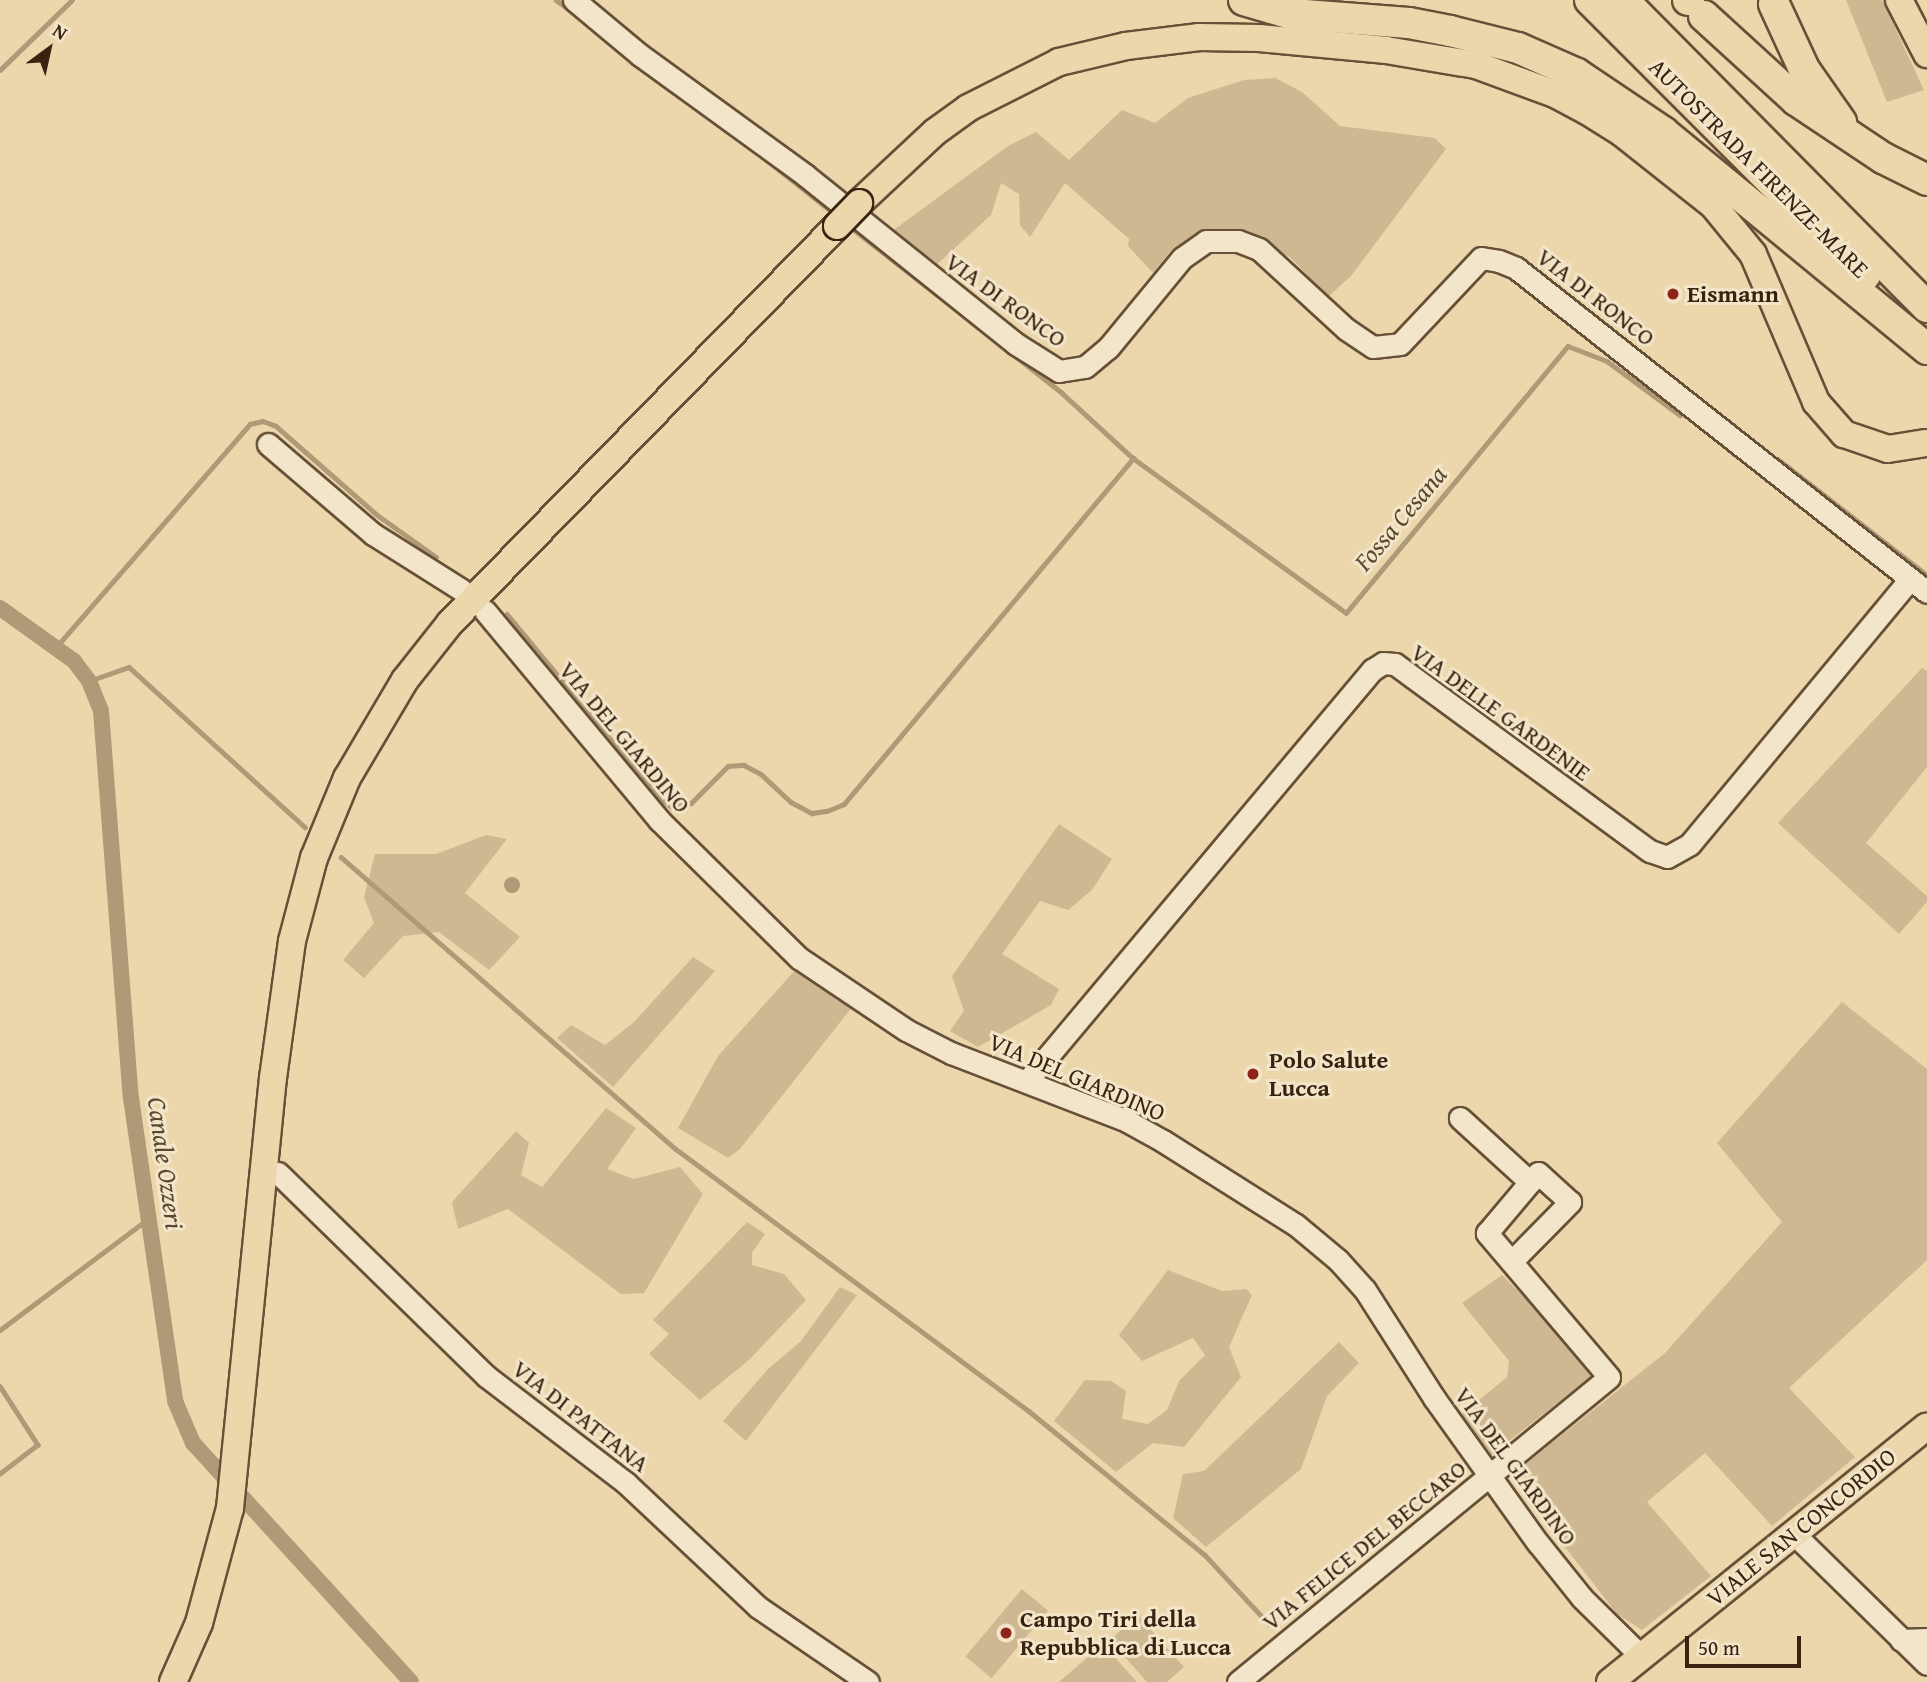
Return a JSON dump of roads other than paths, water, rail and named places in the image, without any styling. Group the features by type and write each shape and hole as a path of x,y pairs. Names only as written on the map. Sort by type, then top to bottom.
{"highway":[{"path":"1244,0 1275,11 1409,23 1471,35 1529,52 1577,74 1663,132 1927,349"},
{"name":"AUTOSTRADA FIRENZE-MARE","path":"1591,0 1927,338"},
{"name":"AUTOSTRADA FIRENZE-MARE","path":"1626,2 1927,307"},
{"path":"1774,4 1804,69 1854,139"},
{"path":"1694,5 1770,79 1854,139 1927,180"}],"main road":[{"path":"1899,0 1927,54"},
{"path":"173,1682 199,1623 219,1552 243,1399 284,984 314,858 347,778 405,680 450,623 859,203 935,132 968,108 1059,62 1126,46 1199,37 1259,38 1386,50 1476,65 1555,94 1587,111 1622,133 1713,205 1753,254 1816,402 1844,434 1888,449 1927,443"},
{"name":"VIALE SAN CONCORDIO","path":"1610,1682 1927,1426"}],"street":[{"name":"VIA DI RONCO","path":"574,0 640,55 805,175 1023,350 1059,371 1085,367 1108,348 1182,258 1206,241 1238,241 1259,249 1346,329 1373,347 1400,344 1480,258 1499,261 1516,268 1918,585"},
{"path":"268,444 373,534 462,590"},
{"name":"VIA DELLE GARDENIE","path":"1027,1081 1372,670 1383,663 1395,664 1639,844 1667,857 1690,844 1918,585"},
{"name":"VIA DEL GIARDINO","path":"485,611 659,820 799,958 917,1036 951,1054 1127,1121 1163,1141 1297,1225 1338,1260 1365,1290 1490,1476 1582,1598 1641,1656"},
{"path":"1460,1118 1531,1182"},
{"name":"VIA DI PATTANA","path":"278,1173 486,1376 626,1483 758,1607 868,1682"},
{"path":"1490,1476 1609,1377 1515,1271 1512,1261 1487,1233 1538,1173 1570,1202 1512,1261"},
{"name":"VIA FELICE DEL BECCARO","path":"1238,1682 1490,1476"},
{"path":"1793,1533 1927,1664"},
{"path":"1901,1640 1927,1639"}],"waterway":[{"path":"0,70 72,0"},
{"path":"556,0 569,9"},
{"path":"632,62 673,92"},
{"path":"763,157 836,215"},
{"name":"Fossa Cesana","path":"848,225 1062,393 1133,458 1346,613 1568,346 1607,361 1680,415"},
{"path":"57,646 250,424 263,421 276,426 376,514 436,557"},
{"path":"507,614 659,798 672,807 691,803 728,766 744,765 761,774 791,802 812,813 827,811 844,804 1133,458"},
{"name":"Fossa Cesana","path":"1778,459 1927,575"},
{"name":"Canale Ozzeri","path":"0,608 74,661 89,681 101,711 131,1098 175,1401 193,1443 411,1682"},
{"path":"89,681 129,667 305,827"},
{"path":"341,857 676,1149 1029,1411 1205,1555 1269,1624"},
{"path":"0,1330 149,1218"},
{"path":"0,1386 38,1445 0,1474"}],"place":[{"name":"Eismann","path":"1673,294"},
{"name":"Polo Salute Lucca","path":"1253,1074"},
{"name":"Campo Tiri della Repubblica di Lucca","path":"1006,1633"}]}
